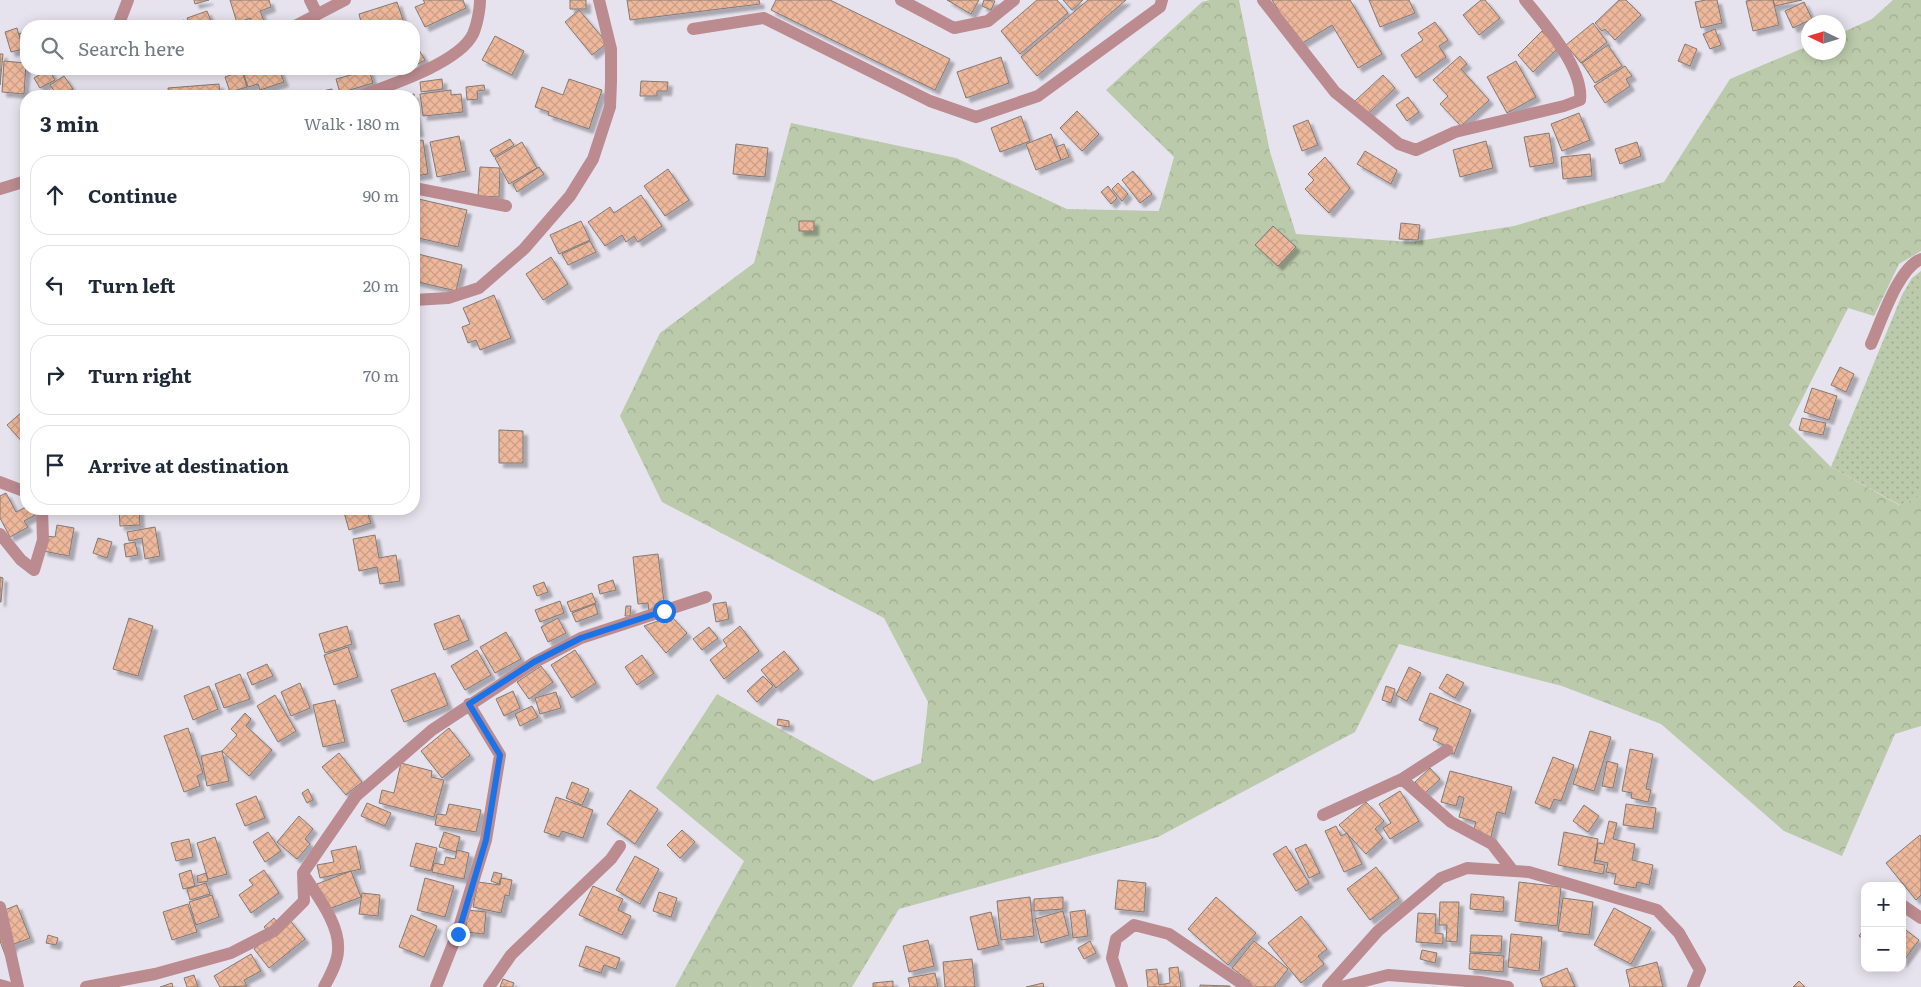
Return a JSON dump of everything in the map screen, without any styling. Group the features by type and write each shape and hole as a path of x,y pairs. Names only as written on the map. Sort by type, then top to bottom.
{"street":[{"path":"120,20 128,0"},
{"path":"310,0 316,14"},
{"path":"306,20 345,0"},
{"path":"420,73 455,54 473,34 480,0"},
{"path":"420,300 448,298 479,288 524,249 570,196 593,159 610,107 611,49 599,0"},
{"path":"901,0 954,28 988,21 1014,0"},
{"path":"693,29 764,18 930,101 976,116 1038,96 1160,7 1162,0"},
{"path":"1264,0 1335,92 1399,144 1416,150 1454,132 1564,106 1580,100 1581,89 1566,54 1545,23 1525,0"},
{"path":"376,90 416,75"},
{"path":"0,189 20,183"},
{"path":"420,189 506,206"},
{"path":"1871,344 1901,276 1915,262 1921,259"},
{"path":"0,482 20,490"},
{"path":"0,534 21,560 34,570 44,540 42,515"},
{"path":"86,987 155,974 231,953 274,931 304,901 302,873 356,796 432,730 534,662 581,638 706,597"},
{"path":"436,987 458,934 486,840 500,755 469,704"},
{"path":"1323,815 1402,779 1447,750"},
{"path":"1402,779 1451,822 1492,844 1513,871"},
{"path":"489,987 511,954 611,859 620,846"},
{"path":"1328,987 1378,931 1441,878 1467,868 1529,872 1656,910 1679,933 1700,970 1693,987"},
{"path":"302,873 334,923 338,950 324,987"},
{"path":"0,907 18,987"},
{"path":"1906,908 1921,918"},
{"path":"1122,987 1112,958 1116,939 1134,925 1169,934 1247,987"},
{"path":"1341,987 1388,975 1480,982 1508,987"},
{"path":"0,985 7,987"}],"green space":[{"path":"1210,0 1239,0 1270,152 1296,234 1411,242 1514,226 1664,182 1730,79 1801,49 1801,60 1846,60 1846,31 1872,19 1893,0 1921,0 1921,251 1899,264 1874,316 1848,308 1789,425 1831,467 1899,505 1921,496 1921,726 1895,734 1842,856 1784,831 1661,724 1562,686 1399,644 1355,732 1158,837 899,909 852,987 675,987 744,861 656,788 717,694 873,781 921,763 928,702 884,618 662,502 620,416 660,333 754,263 791,123 956,158 1067,209 1159,211 1174,157 1106,90 1202,2"},
{"path":"1921,271 1921,496 1900,505 1831,467 1902,295 1912,278"}],"building":[{"path":"194,0 209,0 195,4"},
{"path":"230,0 269,0 271,7 260,11 264,20 251,20 250,18 236,20"},
{"path":"423,0 463,0 466,8 425,27 415,7 425,3"},
{"path":"570,0 586,0 586,9 570,9"},
{"path":"627,0 759,0 760,4 630,20"},
{"path":"776,0 830,0 950,59 935,90 771,10"},
{"path":"947,0 979,0 971,14"},
{"path":"984,0 995,1 991,10 982,6"},
{"path":"1037,0 1057,0 1068,13 1020,54 1001,31"},
{"path":"1063,0 1083,0 1072,10"},
{"path":"1088,0 1126,0 1037,76 1021,57"},
{"path":"1272,0 1350,0 1382,54 1358,68 1332,25 1299,45"},
{"path":"1369,0 1409,0 1415,13 1380,27"},
{"path":"1481,0 1485,0 1500,18 1479,35 1463,15"},
{"path":"1619,0 1626,0 1641,15 1615,40 1605,29 1602,31 1595,23"},
{"path":"1717,0 1722,23 1701,28 1695,2"},
{"path":"1773,0 1779,25 1753,31 1746,1"},
{"path":"1773,0 1802,0 1775,6"},
{"path":"397,2 403,20 360,20 359,14"},
{"path":"1804,2 1810,15 1801,15 1801,24 1793,28 1785,11"},
{"path":"579,10 607,43 592,55 565,22"},
{"path":"207,11 211,20 188,20 187,18"},
{"path":"1435,22 1448,40 1439,46 1446,57 1416,78 1401,55 1423,40 1418,33"},
{"path":"1593,23 1607,42 1581,63 1566,45"},
{"path":"17,28 20,38 20,50 11,52 5,32"},
{"path":"1715,29 1721,45 1710,49 1703,34"},
{"path":"1542,31 1558,48 1533,72 1518,55"},
{"path":"495,36 524,51 512,75 482,60"},
{"path":"1685,44 1697,49 1690,66 1678,61"},
{"path":"1608,45 1622,66 1595,83 1582,63"},
{"path":"420,52 425,60 420,63"},
{"path":"0,54 3,54 0,85"},
{"path":"1460,56 1467,64 1461,69 1489,100 1461,126 1440,104 1448,96 1433,80"},
{"path":"1001,57 1009,83 966,98 957,72"},
{"path":"4,61 20,62 20,75 25,75 24,90 20,90 20,94 2,92"},
{"path":"1516,61 1536,97 1507,113 1487,77"},
{"path":"1625,66 1632,76 1626,79 1630,86 1605,103 1594,86"},
{"path":"39,75 52,75 55,80 40,88 34,78"},
{"path":"243,75 247,87 229,90 225,77"},
{"path":"244,75 281,75 284,82 260,90 258,84 248,87"},
{"path":"351,75 371,75 373,83 350,90 339,90 336,79"},
{"path":"1383,75 1395,88 1367,115 1355,101"},
{"path":"64,76 73,89 54,90 50,85"},
{"path":"442,79 443,89 421,92 420,82"},
{"path":"569,79 602,90 589,129 548,115 549,112 535,107 542,87 563,95"},
{"path":"641,81 668,82 667,91 657,91 657,96 640,96"},
{"path":"219,84 220,90 168,90 168,88"},
{"path":"484,85 485,90 477,91 478,99 467,100 466,87"},
{"path":"451,90 451,95 461,94 463,112 423,116 420,94"},
{"path":"1408,97 1419,112 1407,121 1396,105"},
{"path":"1077,111 1099,134 1082,151 1060,128"},
{"path":"1579,113 1590,140 1562,151 1551,124"},
{"path":"1021,116 1030,141 1000,152 991,128"},
{"path":"1308,120 1318,145 1302,151 1293,126"},
{"path":"1549,133 1554,163 1530,167 1524,137"},
{"path":"1051,134 1061,160 1036,170 1026,144"},
{"path":"459,136 466,171 437,177 430,142"},
{"path":"510,139 514,145 494,157 490,150"},
{"path":"420,140 423,140 428,174 420,175"},
{"path":"1486,141 1493,168 1460,177 1453,150"},
{"path":"522,142 537,168 509,184 495,158"},
{"path":"1637,142 1641,156 1620,164 1615,149"},
{"path":"736,144 768,148 765,177 733,174"},
{"path":"1064,144 1069,157 1061,160 1056,147"},
{"path":"1365,151 1397,170 1391,184 1357,164"},
{"path":"1590,154 1592,176 1563,179 1561,157"},
{"path":"1325,157 1350,188 1329,213 1305,189 1314,180 1308,174"},
{"path":"480,167 500,168 499,197 478,196"},
{"path":"539,167 544,174 517,192 513,184"},
{"path":"668,169 689,200 665,216 644,186"},
{"path":"1133,171 1152,194 1140,203 1122,180"},
{"path":"1118,183 1128,194 1122,201 1112,189"},
{"path":"1108,186 1117,198 1111,204 1101,192"},
{"path":"641,195 662,226 638,242 634,236 626,242 622,235 605,246 588,222 610,207 614,213"},
{"path":"420,199 467,210 458,247 420,238"},
{"path":"581,221 590,240 559,254 550,235"},
{"path":"799,221 814,221 814,231 799,231"},
{"path":"1401,223 1420,225 1418,240 1399,239"},
{"path":"1273,226 1296,247 1278,266 1255,245"},
{"path":"590,241 596,252 568,265 562,254"},
{"path":"420,254 462,265 456,291 420,282"},
{"path":"551,257 568,284 543,300 526,274"},
{"path":"494,295 511,338 480,350 476,340 468,343 462,327 470,324 463,308"},
{"path":"1840,367 1854,374 1846,392 1831,385"},
{"path":"1812,388 1837,396 1829,420 1804,412"},
{"path":"20,414 20,439 7,425"},
{"path":"1802,418 1826,423 1823,435 1799,430"},
{"path":"499,430 523,431 523,463 499,463"},
{"path":"6,493 16,512 20,510 20,515 35,515 24,521 28,527 10,537 0,518 0,496"},
{"path":"119,515 139,515 140,525 120,526"},
{"path":"345,515 368,515 371,523 349,530"},
{"path":"57,525 74,528 69,556 43,551 45,536 55,537"},
{"path":"155,527 160,556 145,559 142,538 129,541 127,532"},
{"path":"375,535 379,558 396,555 400,581 380,584 377,567 359,571 353,539"},
{"path":"98,538 112,542 107,558 93,553"},
{"path":"135,542 138,555 126,557 124,544"},
{"path":"658,554 665,610 649,612 648,603 638,604 633,557"},
{"path":"0,577 3,578 1,602 0,602"},
{"path":"613,580 616,590 600,594 598,585"},
{"path":"544,582 548,592 537,596 533,586"},
{"path":"592,593 596,603 571,612 567,602"},
{"path":"560,601 564,613 540,622 535,610"},
{"path":"726,602 729,619 716,622 713,604"},
{"path":"595,604 598,614 576,622 572,613"},
{"path":"626,606 631,606 630,616 625,616"},
{"path":"459,615 469,640 444,650 434,624"},
{"path":"671,616 687,633 666,653 644,626"},
{"path":"129,618 153,626 138,676 113,669"},
{"path":"558,618 566,633 548,642 541,627"},
{"path":"347,626 352,644 325,653 319,634"},
{"path":"740,626 759,651 724,679 710,660 727,646 723,640"},
{"path":"709,627 718,638 702,650 693,639"},
{"path":"506,632 521,659 495,673 480,647"},
{"path":"348,647 358,677 334,685 324,655"},
{"path":"477,650 491,675 465,690 451,666"},
{"path":"575,650 596,683 572,698 551,665"},
{"path":"784,651 799,669 776,688 761,670"},
{"path":"642,655 654,673 637,685 625,667"},
{"path":"267,664 273,676 252,685 247,673"},
{"path":"541,666 553,682 529,699 517,682"},
{"path":"1409,667 1421,673 1407,701 1396,695"},
{"path":"435,673 448,705 404,722 391,690"},
{"path":"240,674 250,699 224,708 215,684"},
{"path":"1447,674 1464,683 1455,698 1439,688"},
{"path":"763,676 773,686 757,702 747,691"},
{"path":"300,683 310,708 291,716 281,692"},
{"path":"209,686 218,709 193,720 184,696"},
{"path":"1386,686 1395,689 1391,703 1382,700"},
{"path":"513,691 520,708 504,716 496,699"},
{"path":"556,692 561,708 540,714 535,698"},
{"path":"1430,693 1471,710 1454,754 1442,749 1444,745 1433,740 1438,728 1419,720"},
{"path":"275,695 296,731 278,742 257,706"},
{"path":"335,700 345,742 323,747 313,705"},
{"path":"532,706 538,717 520,726 515,714"},
{"path":"245,713 251,719 246,726 272,750 249,776 222,751 237,735 231,729"},
{"path":"778,719 789,721 789,727 777,725"},
{"path":"188,728 203,773 197,776 200,786 184,792 164,736"},
{"path":"449,728 470,755 442,778 421,751"},
{"path":"1590,731 1611,737 1594,791 1573,784"},
{"path":"1630,749 1653,754 1646,789 1651,790 1648,802 1631,798 1632,793 1622,791"},
{"path":"222,751 229,781 207,786 201,756"},
{"path":"339,753 362,782 346,795 322,767"},
{"path":"1553,757 1574,765 1561,801 1554,799 1550,809 1535,803"},
{"path":"1607,761 1618,764 1613,788 1602,786"},
{"path":"401,763 432,771 431,777 444,780 434,817 379,803 382,790 394,793"},
{"path":"1430,768 1440,779 1425,793 1415,782"},
{"path":"1450,771 1512,787 1505,814 1497,812 1491,837 1473,832 1476,822 1459,817 1464,798 1459,796 1456,806 1441,802"},
{"path":"572,782 589,789 582,805 566,798"},
{"path":"308,789 313,800 307,803 302,793"},
{"path":"630,790 658,809 635,844 607,824"},
{"path":"1400,791 1419,821 1390,839 1383,828 1391,823 1379,804"},
{"path":"256,796 265,818 245,826 236,804"},
{"path":"556,797 593,810 583,838 562,831 559,837 544,832"},
{"path":"1366,802 1384,821 1375,829 1383,838 1366,854 1339,825"},
{"path":"367,803 391,813 385,826 361,816"},
{"path":"449,804 481,810 476,832 435,825 437,814 446,815"},
{"path":"1626,804 1656,808 1653,829 1623,825"},
{"path":"1584,805 1599,816 1588,832 1573,821"},
{"path":"299,816 313,829 305,839 310,844 297,859 277,842"},
{"path":"1609,821 1617,823 1613,839 1635,844 1632,860 1653,865 1649,885 1637,882 1636,888 1614,884 1616,874 1606,872 1608,863 1595,860 1598,843 1604,844"},
{"path":"1336,826 1341,836 1347,833 1362,864 1344,872 1325,831"},
{"path":"682,830 695,842 680,858 667,845"},
{"path":"268,832 281,851 265,862 253,842"},
{"path":"444,832 460,837 456,852 439,847"},
{"path":"1564,832 1598,839 1594,863 1605,865 1603,874 1558,865"},
{"path":"1920,835 1921,895 1916,900 1906,888 1906,882 1901,882 1886,863"},
{"path":"215,837 227,874 208,879 197,843"},
{"path":"189,839 193,857 176,861 171,843"},
{"path":"416,843 437,848 431,871 410,866"},
{"path":"1306,844 1320,873 1309,878 1295,849"},
{"path":"356,846 361,869 320,878 317,865 334,862 331,851"},
{"path":"1286,846 1309,883 1296,891 1273,854"},
{"path":"457,850 469,853 464,879 432,872 434,863 444,865 446,857 455,859"},
{"path":"635,856 659,869 640,904 616,890"},
{"path":"1376,867 1399,898 1370,920 1347,889"},
{"path":"191,870 195,886 183,889 179,874"},
{"path":"264,870 279,893 251,913 239,895 253,885 249,880"},
{"path":"351,871 361,897 326,910 317,884"},
{"path":"494,872 502,874 499,884 491,881"},
{"path":"206,873 208,881 198,883 197,876"},
{"path":"425,878 454,886 445,917 417,910"},
{"path":"501,878 512,880 509,896 505,895 501,913 473,907 478,882 500,885"},
{"path":"1118,880 1146,883 1144,912 1115,909"},
{"path":"1519,882 1561,887 1557,926 1515,921"},
{"path":"206,883 210,894 190,900 187,889"},
{"path":"593,886 623,899 618,910 631,916 622,935 579,915"},
{"path":"659,892 677,898 671,917 653,911"},
{"path":"362,893 380,895 378,916 359,914"},
{"path":"1471,894 1504,897 1503,912 1470,909"},
{"path":"212,895 219,917 196,925 189,902"},
{"path":"1030,897 1034,936 1001,940 997,901"},
{"path":"1063,897 1063,909 1034,911 1034,899"},
{"path":"1216,897 1256,933 1228,965 1188,929"},
{"path":"1563,898 1593,902 1589,935 1558,931"},
{"path":"1440,902 1459,902 1457,942 1446,941 1447,925 1439,925"},
{"path":"188,904 197,932 172,940 163,912"},
{"path":"17,905 30,938 14,944 6,957 0,941 0,912"},
{"path":"1614,908 1651,928 1631,964 1594,945"},
{"path":"467,910 486,912 484,934 466,932"},
{"path":"1085,910 1088,936 1073,938 1070,912"},
{"path":"1063,911 1069,935 1041,943 1035,919"},
{"path":"991,912 999,945 978,950 970,917"},
{"path":"1418,913 1436,914 1435,933 1443,934 1443,944 1416,942"},
{"path":"411,915 437,926 424,957 399,947"},
{"path":"1301,916 1327,949 1318,956 1324,964 1301,983 1268,943"},
{"path":"274,918 279,925 288,918 305,939 269,968 254,949 271,935 264,927"},
{"path":"1906,930 1919,940 1906,958"},
{"path":"1511,934 1542,937 1539,971 1508,967"},
{"path":"48,935 58,938 56,945 46,943"},
{"path":"1471,935 1502,936 1501,953 1470,952"},
{"path":"928,940 934,966 909,972 903,946"},
{"path":"1090,941 1096,953 1084,959 1078,948"},
{"path":"1254,941 1288,969 1274,987 1251,987 1249,981 1232,968"},
{"path":"586,946 620,958 616,969 604,965 601,973 579,966"},
{"path":"1422,950 1437,953 1435,963 1420,959"},
{"path":"1470,953 1504,956 1503,972 1469,969"},
{"path":"251,954 261,971 244,980 247,986 220,987 214,976"},
{"path":"972,959 975,987 945,987 943,962"},
{"path":"1657,962 1663,987 1630,987 1626,970"},
{"path":"1178,967 1181,987 1148,987 1146,970 1157,969 1159,985 1170,983 1169,968"},
{"path":"1567,968 1575,987 1543,987 1540,979"},
{"path":"935,973 938,987 910,987 908,978"},
{"path":"194,975 198,987 187,987 184,978"},
{"path":"503,979 514,983 512,987 500,987"},
{"path":"893,981 893,987 873,987 873,983"},
{"path":"1799,981 1805,987 1793,987"},
{"path":"172,983 173,987 160,987"},
{"path":"1043,983 1044,987 1026,987"},
{"path":"1200,985 1230,986 1230,987 1200,987"}],"route":[{"path":"458,934 486,840 500,755 469,704 534,662 581,638 664,611"}]}
